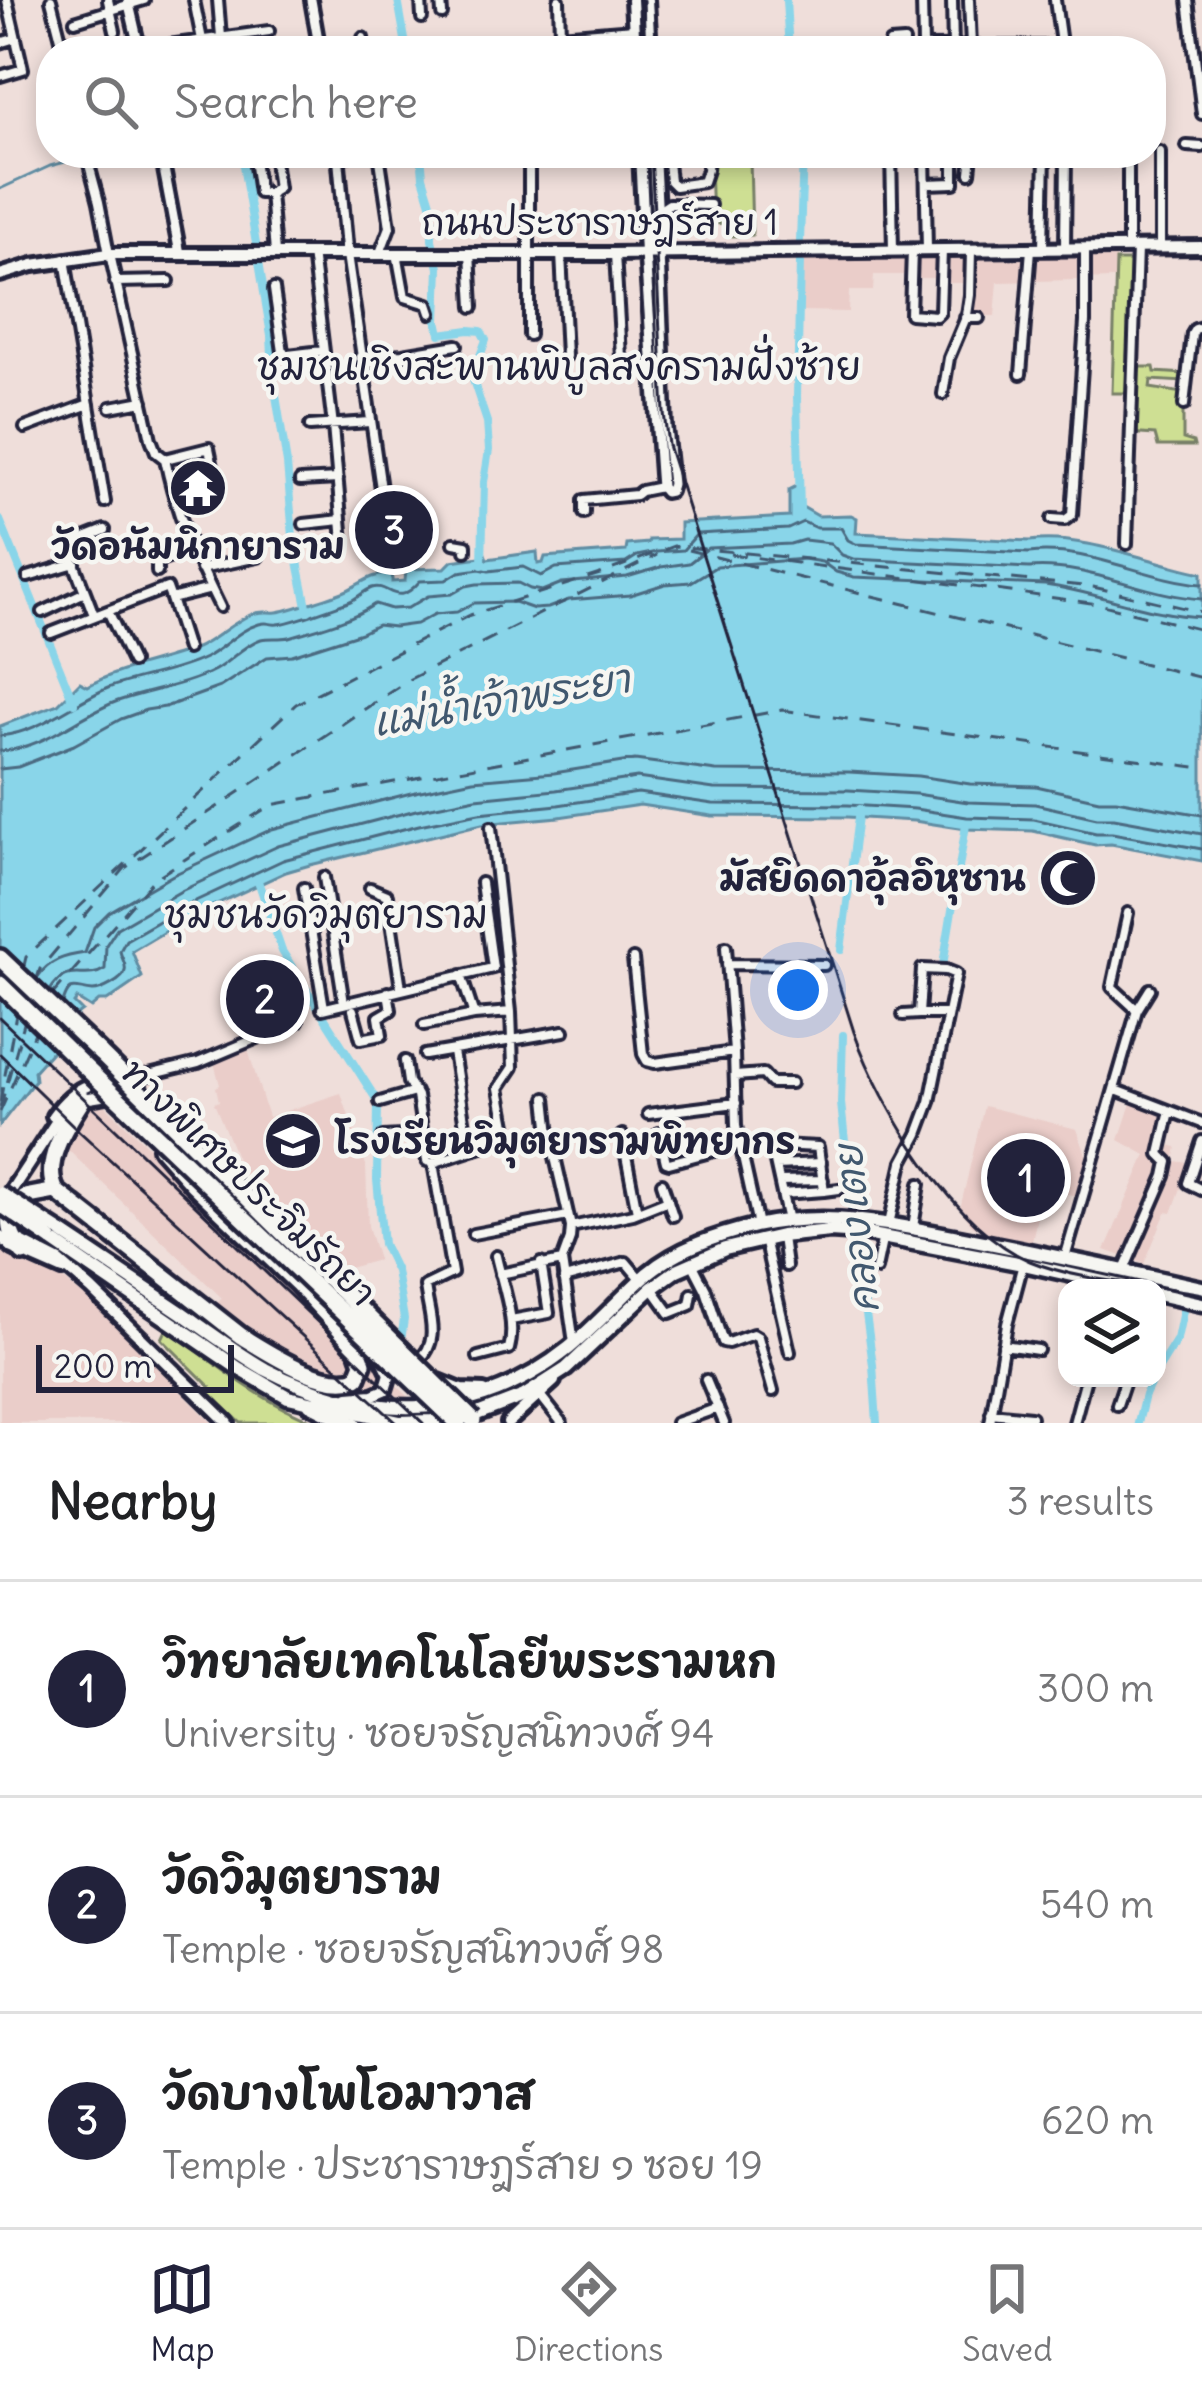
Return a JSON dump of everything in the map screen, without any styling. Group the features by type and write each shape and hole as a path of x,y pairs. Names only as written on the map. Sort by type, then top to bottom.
{"highway":[{"name":"ทางพิเศษประจิมรัถยา","path":"0,958 476,1423"},
{"name":"ทางพิเศษประจิมรัถยา","path":"0,984 458,1423"},
{"path":"83,1099 52,1160 50,1178 56,1191 241,1336 324,1377 350,1382 358,1378 363,1363 358,1349 194,1184 129,1109"},
{"path":"23,1253 6,1236 10,1207 24,1197 56,1191"}],"main road":[{"path":"632,0 634,36"},
{"path":"647,0 649,36"},
{"path":"634,29 649,29"},
{"path":"642,168 652,253"},
{"path":"652,253 660,209 656,168"},
{"name":"ถนนประชาราษฎร์สาย 1","path":"0,275 109,254 1202,247"},
{"path":"356,1423 265,1385 0,1193 69,1094 93,1084 115,1083 126,1088 282,1229 441,1383 472,1391 506,1388"},
{"path":"228,1423 91,1288 60,1262 6,1236 2,1216 9,1190 60,1116 83,1099 112,1094 133,1106 382,1355 390,1373 385,1390 366,1396 324,1396"},
{"path":"0,1205 56,1236"},
{"path":"508,1423 647,1284 788,1221 886,1230 1023,1264 1063,1266"},
{"path":"176,1317 266,1370 324,1396 395,1410 451,1405 489,1396 543,1367 684,1250 761,1232 782,1236 856,1226"},
{"path":"886,1230 912,1228 1091,1277 1123,1271 1198,1287"},
{"path":"23,1253 72,1273"},
{"path":"364,1337 380,1345 385,1330"},
{"path":"304,1403 382,1420 432,1421 498,1408 566,1369"}],"street":[{"path":"0,76 23,69 7,0"},
{"path":"51,0 60,36"},
{"path":"108,0 115,31"},
{"path":"75,21 144,0"},
{"path":"194,0 201,36"},
{"path":"218,0 224,36"},
{"path":"311,0 317,36"},
{"path":"421,0 422,18"},
{"path":"442,0 442,14"},
{"path":"559,0 560,35 634,29"},
{"path":"922,0 923,36"},
{"path":"952,0 952,36"},
{"path":"969,0 970,36"},
{"path":"1054,0 1059,36"},
{"path":"1188,0 1202,114"},
{"path":"129,3 137,36"},
{"path":"232,36 269,31"},
{"path":"0,43 13,39"},
{"path":"1187,146 1202,147"},
{"path":"90,168 151,439 165,459 174,504 220,607"},
{"path":"164,168 180,254"},
{"path":"256,168 260,193 270,194 278,188 275,168"},
{"path":"339,168 360,357 389,544 394,548 429,544"},
{"path":"380,253 390,227 382,168"},
{"path":"529,168 529,335"},
{"path":"669,168 675,186 703,182 707,168"},
{"path":"891,168 892,250"},
{"path":"925,168 927,250"},
{"path":"926,184 955,183 954,168"},
{"path":"970,168 970,173"},
{"path":"1021,374 1044,168"},
{"path":"1065,249 1066,168"},
{"path":"1126,544 1132,248 1129,168"},
{"path":"1160,168 1160,248"},
{"path":"262,253 270,194"},
{"path":"665,227 660,209 669,204 710,205"},
{"path":"1052,519 1072,515 1085,249"},
{"path":"912,250 910,314 937,316 943,250"},
{"path":"943,394 949,358 970,296 971,250"},
{"path":"312,253 343,542"},
{"path":"470,253 473,307"},
{"path":"584,513 584,500 636,495 662,487 652,253"},
{"path":"397,254 405,297 428,304 431,313"},
{"path":"561,254 566,356"},
{"path":"615,254 622,374"},
{"path":"65,259 105,502"},
{"path":"115,282 169,281"},
{"path":"274,290 283,352 322,351"},
{"path":"965,318 980,318"},
{"path":"1184,405 1192,334 1202,327"},
{"path":"360,357 457,345"},
{"path":"111,407 143,401"},
{"path":"25,428 89,404"},
{"path":"310,426 370,422"},
{"path":"165,459 209,448 215,477"},
{"path":"300,481 338,479"},
{"path":"304,524 341,520"},
{"path":"94,615 67,544 105,530"},
{"path":"454,543 466,545 466,551"},
{"path":"157,572 157,562 192,550"},
{"path":"201,569 258,557"},
{"path":"28,578 74,563"},
{"path":"51,633 167,588 187,649"},
{"path":"172,599 211,589"},
{"path":"43,612 85,592"},
{"path":"108,611 132,662"},
{"path":"491,827 512,1012 512,1070 499,1088 509,1141"},
{"path":"324,877 344,1003"},
{"path":"304,888 323,1009 493,968 482,883"},
{"path":"370,888 387,895 401,988"},
{"path":"1128,913 1112,987 1137,1010"},
{"path":"726,946 740,1144 790,1352"},
{"path":"633,959 647,1060 655,1063 734,1052"},
{"path":"728,964 824,965"},
{"path":"876,1269 902,1162 930,1102 956,974 922,969 919,1014"},
{"path":"461,975 474,1015"},
{"path":"1063,1266 1137,1010 1150,989"},
{"path":"353,1010 361,1039 382,1035 379,1017 391,1010 388,992"},
{"path":"424,1025 512,1012"},
{"path":"903,1015 946,1015"},
{"path":"115,1083 198,1063 298,1021"},
{"path":"425,1055 564,1031"},
{"path":"452,1052 470,1151"},
{"path":"405,1061 427,1161 550,1135"},
{"path":"735,1076 763,1074 771,1083 791,1083"},
{"path":"1116,1090 1202,1123"},
{"path":"380,1102 415,1092"},
{"path":"546,1098 569,1221 570,1239 562,1261 574,1344"},
{"path":"648,1114 736,1103"},
{"path":"1123,1271 1165,1176 1168,1162 1160,1154 1170,1111"},
{"path":"658,1133 669,1163 740,1144"},
{"path":"383,1137 422,1135"},
{"path":"622,1135 637,1212"},
{"path":"1202,1141 1188,1183 1202,1190"},
{"path":"788,1221 773,1153 778,1145 818,1147 823,1186"},
{"path":"418,1361 433,1340 425,1286 452,1273 433,1163"},
{"path":"776,1165 821,1163"},
{"path":"780,1181 838,1189"},
{"path":"662,1183 673,1216"},
{"path":"912,1228 920,1184"},
{"path":"782,1194 823,1186"},
{"path":"473,1234 637,1212 668,1200"},
{"path":"782,1236 786,1266"},
{"path":"478,1357 511,1347 511,1320 496,1256"},
{"path":"500,1274 562,1261"},
{"path":"564,1279 626,1262 670,1313 691,1305 692,1294"},
{"path":"691,1262 723,1342 753,1334 758,1337 773,1391"},
{"path":"542,1263 549,1312"},
{"path":"1023,1264 991,1418 1031,1417"},
{"path":"511,1320 568,1310"},
{"path":"1003,1345 1038,1350"},
{"path":"706,1380 724,1423"},
{"path":"1074,1423 1084,1387"},
{"path":"1117,1405 1123,1387"},
{"path":"540,1395 562,1423"},
{"path":"676,1423 718,1408"}],"shaded area":[{"path":"1116,256 1115,279 998,282 995,316 959,316 967,283 938,283 937,278 909,275 874,275 873,291 849,291 848,312 801,311 801,258"},
{"name":"โรงเรียนวิมุตยารามพิทยากร","path":"247,1046 268,1117 341,1093 366,1165 368,1226 378,1260 338,1271 240,1173 214,1103 219,1101 216,1087 220,1085 213,1059"},
{"path":"1133,1097 1176,1113 1164,1144 1177,1147 1174,1161 1190,1163 1172,1213 1166,1212 1144,1264 1105,1250 1146,1155 1119,1140"},
{"path":"100,1100 437,1423 384,1423 332,1372 299,1360 230,1322 215,1306 222,1298 66,1148 68,1136 88,1106"},
{"path":"984,1106 1077,1129 1090,1166 1079,1196 1043,1190 1031,1245 1001,1239 972,1225 960,1209"},
{"path":"0,1249 65,1281 95,1305 212,1423 0,1423"}],"green space":[{"path":"710,168 750,168 752,235 733,236 732,223 712,224"},
{"path":"1116,261 1140,261 1135,367 1185,374 1184,382 1151,380 1150,388 1183,393 1183,439 1194,446 1158,446 1155,435 1127,433 1128,393 1112,393"},
{"path":"167,1328 258,1394 318,1423 241,1423 162,1339"}],"water":[{"name":"แม่น้ำเจ้าพระยา","path":"799,485 799,505 818,516 851,515 857,518 856,533 1071,541 1202,573 1202,861 1033,831 847,817 712,816 640,805 482,824 286,872 193,915 132,951 142,977 91,1008 77,999 74,1003 82,1011 73,1018 75,1025 34,1071 35,1080 0,1125 0,726 58,704 80,682 88,686 181,654 250,615 302,606 373,577 392,573 392,582 405,581 406,569 445,568 452,561 480,557 484,551 487,559 537,552 538,564 545,557 626,551 627,545 649,540 680,539 680,523 789,517 789,490"}],"waterway":[{"path":"398,0 404,36"},
{"path":"786,0 788,36"},
{"path":"223,31 224,36"},
{"path":"0,189 46,168"},
{"path":"243,168 271,335 293,537 308,611"},
{"path":"422,168 439,268 440,334 481,331 486,340 472,377 487,422 489,450 482,565"},
{"path":"800,242 802,168"},
{"path":"800,260 800,510"},
{"path":"0,520 74,703"},
{"name":"คลอง เตย","path":"841,950 859,809"},
{"path":"943,965 966,825"},
{"path":"257,878 282,951 378,1102 377,1180 383,1244 396,1271 402,1334"},
{"name":"คลอง เตย","path":"843,1035 841,1103 853,1219"},
{"name":"คลอง เตย","path":"855,1234 877,1423"},
{"path":"1166,1357 1177,1339 1187,1302"},
{"path":"1138,1423 1149,1387"}],"ferry route":[{"path":"23,970 26,957 296,704 470,615 674,546 1093,587 1202,612"},
{"path":"688,550 1202,678"},
{"path":"730,554 1099,604 1202,630"},
{"path":"36,982 40,969 125,868 410,679 657,555"},
{"path":"52,995 154,879 271,805 782,710 1202,768"},
{"path":"0,1102 17,1009"},
{"path":"0,1108 25,1020"},
{"path":"0,1112 38,1026"}],"railway":[{"path":"643,0 644,36"},
{"path":"652,168 668,445 854,1032 882,1095 948,1194 1002,1245 1030,1261 1071,1274 1202,1294"},
{"path":"0,1018 423,1423"},
{"path":"0,1054 397,1423"}],"place":[{"name":"วัดอนัมนิกายาราม","path":"198,488"},
{"name":"วัดบางโพโอมาวาส","path":"394,530"},
{"name":"มัสยิดดาอุ้ลอิหุซาน","path":"1068,878"},
{"name":"วัดวิมุตยาราม","path":"265,999"},
{"name":"โรงเรียนวิมุตยารามพิทยากร","path":"293,1141"},
{"name":"วิทยาลัยเทคโนโลยีพระรามหก","path":"1026,1178"}],"district":[{"name":"ชุมชนเชิงสะพานพิบูลสงครามฝั่งซ้าย","path":"559,366"},
{"name":"ชุมชนวัดวิมุตยาราม","path":"326,914"}]}
